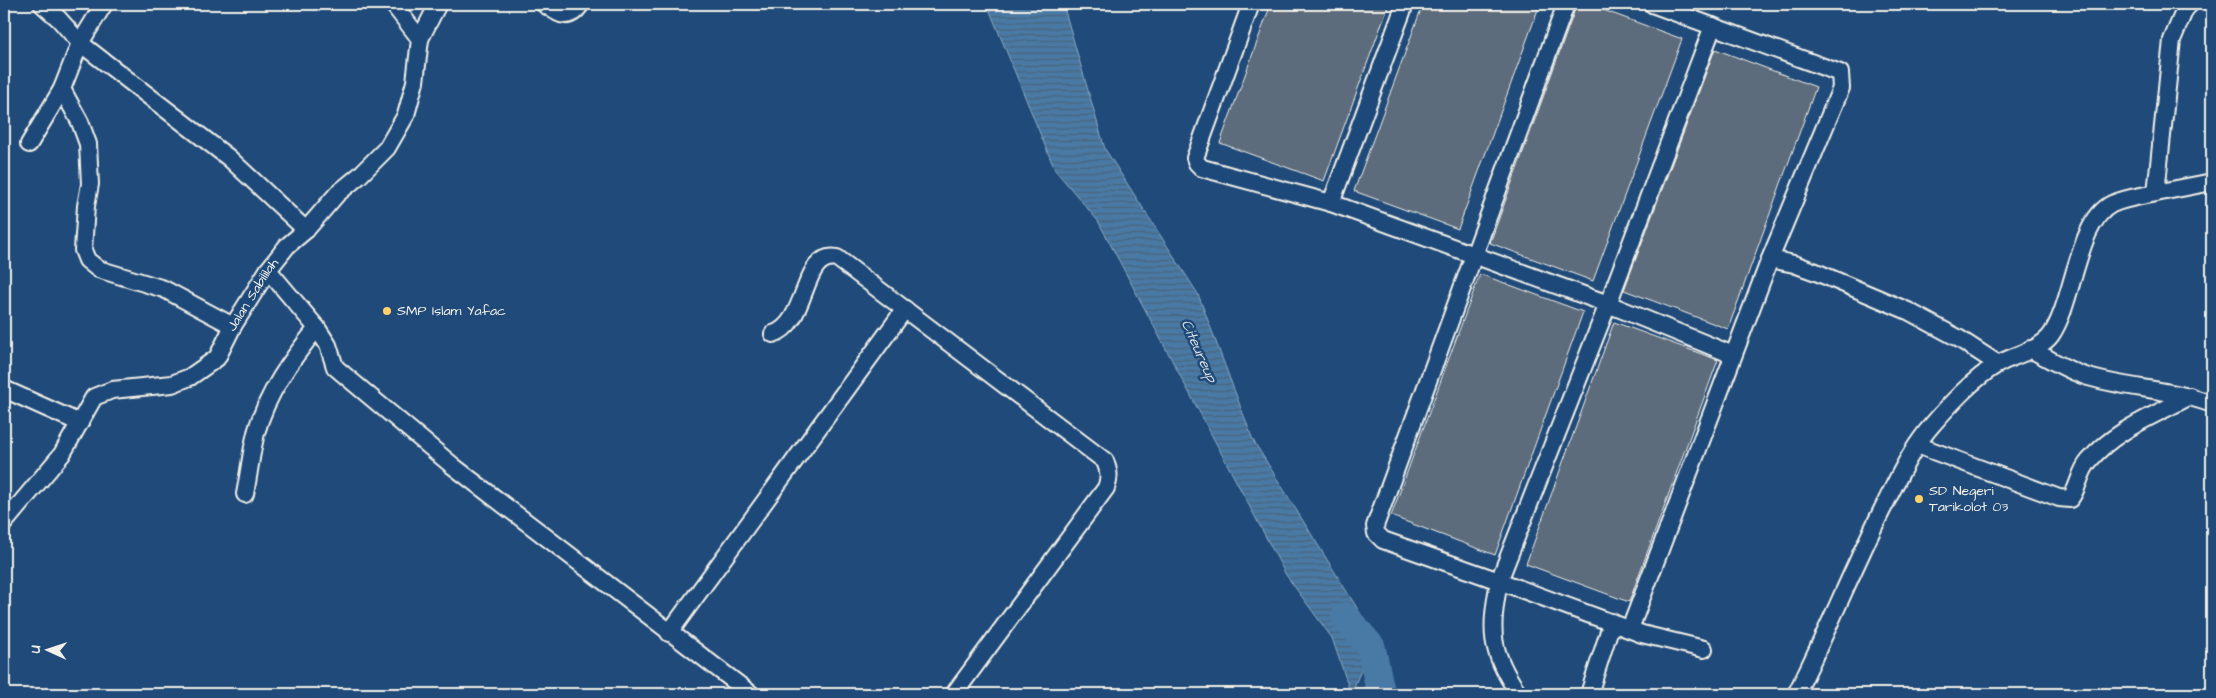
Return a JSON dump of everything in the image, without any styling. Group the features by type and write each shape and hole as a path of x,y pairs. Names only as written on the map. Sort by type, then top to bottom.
{"street":[{"path":"42,4 80,43 230,158 306,230"},
{"path":"29,144 62,89 80,43 104,4"},
{"path":"393,4 420,39 438,4"},
{"path":"544,4 563,16 568,16 575,13 581,4"},
{"path":"1251,4 1196,158 1197,163 1202,168 1331,203 1608,304 1733,355"},
{"path":"1331,203 1405,4"},
{"path":"1566,4 1375,526 1376,533 1383,540 1499,580 1630,629 1704,649"},
{"path":"1630,629 1733,355 1840,88 1841,80 1840,73 1652,4"},
{"path":"2156,193 2172,40 2184,6"},
{"path":"1519,694 1506,675 1493,637 1493,615 1499,580 1608,304 1713,26"},
{"name":"Jalan Sabililah","path":"4,523 62,454 94,397 112,390 172,384 204,369 217,358 233,326 268,270 286,246 306,230 337,194 359,176 387,148 406,115 415,82 420,39"},
{"path":"62,89 80,122 88,144 90,184 86,206 84,250 91,266 164,289 233,326"},
{"path":"1796,694 1852,570 1902,470 1917,445 1943,412 1969,387 1998,364 2030,349 2050,336 2071,289 2087,237 2098,215 2112,204 2212,182"},
{"path":"774,334 788,326 799,308 815,267 822,260 830,257 837,258 1105,461 1109,470 1109,480 1106,488 954,694"},
{"path":"1770,260 1794,264 1816,272 1908,311 1958,338 1998,364"},
{"path":"268,270 317,328 328,346 335,367 453,466 751,694"},
{"path":"669,632 905,309"},
{"path":"245,494 256,433 268,401 288,363 317,328"},
{"path":"2030,349 2084,376 2125,386 2190,396 2212,404"},
{"path":"4,389 80,423"},
{"path":"1917,445 2059,498 2070,499 2088,461 2103,446 2138,424 2190,396"},
{"path":"1589,694 1612,622"}],"water":[{"path":"987,4 1063,4 1105,149 1198,294 1253,440 1375,637 1351,694 1332,638 1286,575 1098,221 1055,170"}],"building":[{"path":"1271,4 1389,4 1324,181 1220,143"},
{"path":"1423,4 1540,4 1458,229 1354,191"},
{"path":"1577,4 1587,4 1682,39 1593,281 1490,243"},
{"path":"1715,49 1816,87 1728,329 1624,290"},
{"path":"1480,274 1583,312 1495,555 1391,516"},
{"path":"1614,322 1718,360 1629,602 1526,564"}],"waterway":[{"name":"Citeureup","path":"1345,617 1371,647 1381,694"}],"place":[{"name":"SMP Islam Yafac","path":"387,311"},
{"name":"SD Negeri Tarikolot 03","path":"1919,499"}]}
